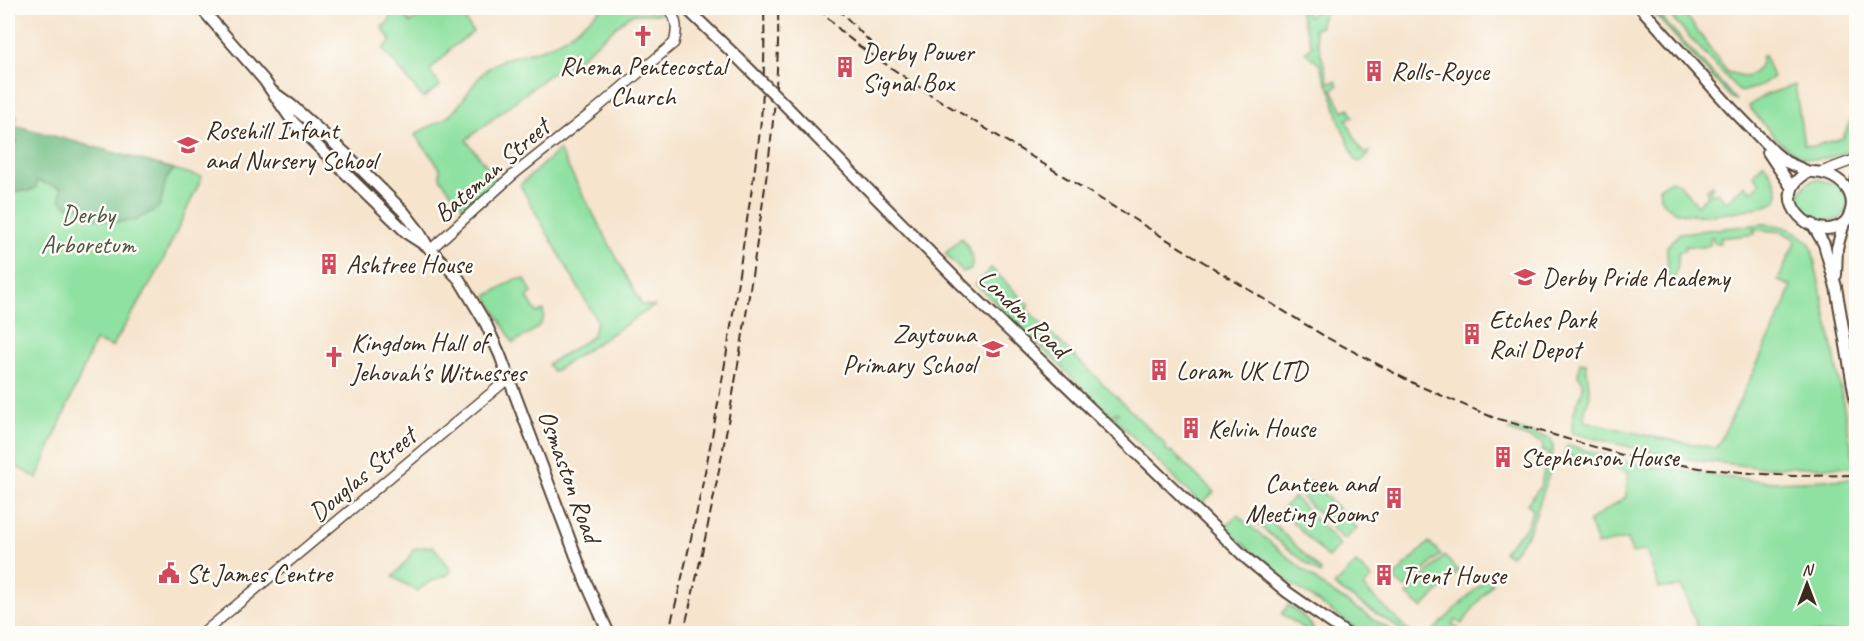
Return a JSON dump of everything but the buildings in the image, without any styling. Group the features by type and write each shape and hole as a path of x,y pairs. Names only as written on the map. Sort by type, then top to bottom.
{"main road":[{"name":"Osmaston Road","path":"201,8 273,92 293,122 408,234 429,248 459,279 486,324 509,378 585,580 609,633"},
{"name":"London Road","path":"686,8 978,301 1246,559 1287,592 1347,633"},
{"path":"1641,8 1774,152 1786,162 1809,172 1821,172 1844,180 1853,191 1855,199 1855,207 1851,216 1844,223 1832,228 1812,225 1795,212 1791,201 1792,188 1809,172"},
{"path":"1744,121 1792,188"},
{"path":"1836,287 1837,248 1844,223"},
{"path":"1812,225 1824,244 1836,287 1857,403"}],"street":[{"name":"Bateman Street","path":"429,248 514,174 674,44 677,29 675,18 668,8"},
{"path":"1821,172 1857,159"},
{"path":"1853,191 1857,178"},
{"name":"Douglas Street","path":"202,633 509,378"}],"green space":[{"path":"400,8 410,23 423,13 419,8 480,8 464,18 473,32 450,49 430,70 440,86 423,98 383,49 391,41 382,27"},
{"path":"603,8 659,8 664,14 630,15 576,61 550,74 466,140 500,183 466,211 440,178 440,168 415,135 451,114 486,70 493,65 499,61 554,44"},
{"path":"1297,8 1302,8 1308,16 1322,8 1337,8 1325,11 1321,27 1314,29 1329,83 1336,81 1338,86 1332,89 1343,111 1349,108 1353,117 1346,120 1361,150 1366,154 1370,152 1359,162 1355,159 1340,123 1331,91 1320,65 1305,52 1312,46"},
{"path":"1649,8 1653,8 1737,101 1731,98"},
{"path":"1663,8 1681,8 1727,72 1747,77 1758,69 1764,55 1773,77 1758,87 1740,92"},
{"path":"1795,85 1804,145 1814,146 1843,138 1856,108 1856,147 1837,156 1821,159 1807,158 1783,145 1749,107 1765,95"},
{"name":"Derby Arboretum","path":"8,106 17,117 13,125 202,177 157,273 112,347 95,341 37,478 8,462"},
{"path":"8,106 17,117 13,125 174,169 166,180 160,205 134,221 116,222 94,218 80,207 69,207 60,200 61,188 37,181 36,188 29,191 8,191 8,144 17,142 8,129"},
{"path":"559,150 642,305 654,306 553,372 548,364 592,337 597,321 520,185"},
{"path":"1764,163 1774,179 1778,192 1775,202 1769,205 1729,213 1698,215 1672,210 1661,199 1659,188 1671,180 1679,183 1697,205 1708,195 1706,190 1711,185 1713,187 1710,191 1713,194 1717,192 1726,202 1745,185 1751,192 1760,183 1753,174"},
{"path":"1817,179 1838,185 1849,201 1845,213 1840,218 1836,220 1819,219 1809,214 1801,206 1801,192 1804,187"},
{"path":"1762,224 1789,229 1801,235 1811,245 1855,467 1756,467 1671,457 1572,433 1573,415 1583,389 1578,375 1580,362 1586,363 1590,396 1585,408 1584,421 1653,437 1717,448 1785,305 1791,286 1778,281 1796,240 1783,232 1754,229 1755,234 1720,238 1720,243 1714,243 1713,237 1710,237 1710,245 1685,246 1684,251 1678,252 1675,278 1669,280 1667,246 1680,233"},
{"path":"961,238 972,256 971,270 963,272 945,254"},
{"path":"991,268 1029,305 1026,309 1166,445 1166,450 1173,453 1214,492 1201,504 1114,418 1118,413 1112,416 976,284"},
{"path":"515,279 525,279 532,293 527,297 537,313 543,310 544,316 539,326 513,343 487,296"},
{"path":"1513,427 1551,439 1553,448 1552,464 1529,532 1511,556 1503,552 1527,526 1533,509 1527,504 1540,487 1549,453 1542,452 1543,443 1509,431"},
{"path":"1567,445 1629,463 1723,477 1772,482 1855,479 1856,633 1700,633 1682,587 1659,588 1646,550 1632,553 1627,539 1597,545 1589,521 1626,497 1628,472 1564,456"},
{"path":"1311,481 1357,528 1344,540 1298,493"},
{"path":"1294,497 1340,545 1328,558 1281,510"},
{"path":"1237,515 1328,590 1395,633 1363,633 1279,575 1225,528"},
{"path":"1266,516 1321,571 1320,574 1257,524"},
{"path":"1429,542 1441,554 1406,589 1393,578"},
{"path":"433,546 449,567 451,571 449,574 428,583 417,591 393,577 413,550"},
{"path":"1444,556 1459,571 1422,608 1407,595"},
{"path":"1356,563 1372,578 1363,587 1411,633 1406,633 1334,586"},
{"path":"1487,578 1492,583 1462,624 1456,620 1452,624 1459,629 1455,633 1431,633"},
{"path":"1288,605 1311,625 1316,633 1310,633 1282,614"}],"railway":[{"path":"668,634 700,494 734,307 760,130 764,69 764,8"},
{"path":"683,634 722,452 753,269 774,106 778,8"},
{"path":"818,8 859,46 931,95 1326,337 1417,385 1492,417 1622,455 1700,468 1751,473 1792,476 1856,475"},
{"path":"837,8 882,54"}],"place":[{"name":"Rhema Pentecostal Church","path":"643,36"},
{"name":"Derby Power Signal Box","path":"845,67"},
{"name":"Rolls-Royce","path":"1374,71"},
{"name":"Rosehill Infant and Nursery School","path":"188,145"},
{"name":"Ashtree House","path":"329,264"},
{"name":"Derby Pride Academy","path":"1525,277"},
{"name":"Etches Park Rail Depot","path":"1472,334"},
{"name":"Zaytouna Primary School","path":"993,349"},
{"name":"Kingdom Hall of Jehovah's Witnesses","path":"334,357"},
{"name":"Loram UK LTD","path":"1159,370"},
{"name":"Kelvin House","path":"1191,428"},
{"name":"Stephenson House","path":"1503,457"},
{"name":"Canteen and Meeting Rooms","path":"1394,498"},
{"name":"St James Centre","path":"169,573"},
{"name":"Trent House","path":"1384,575"}]}
